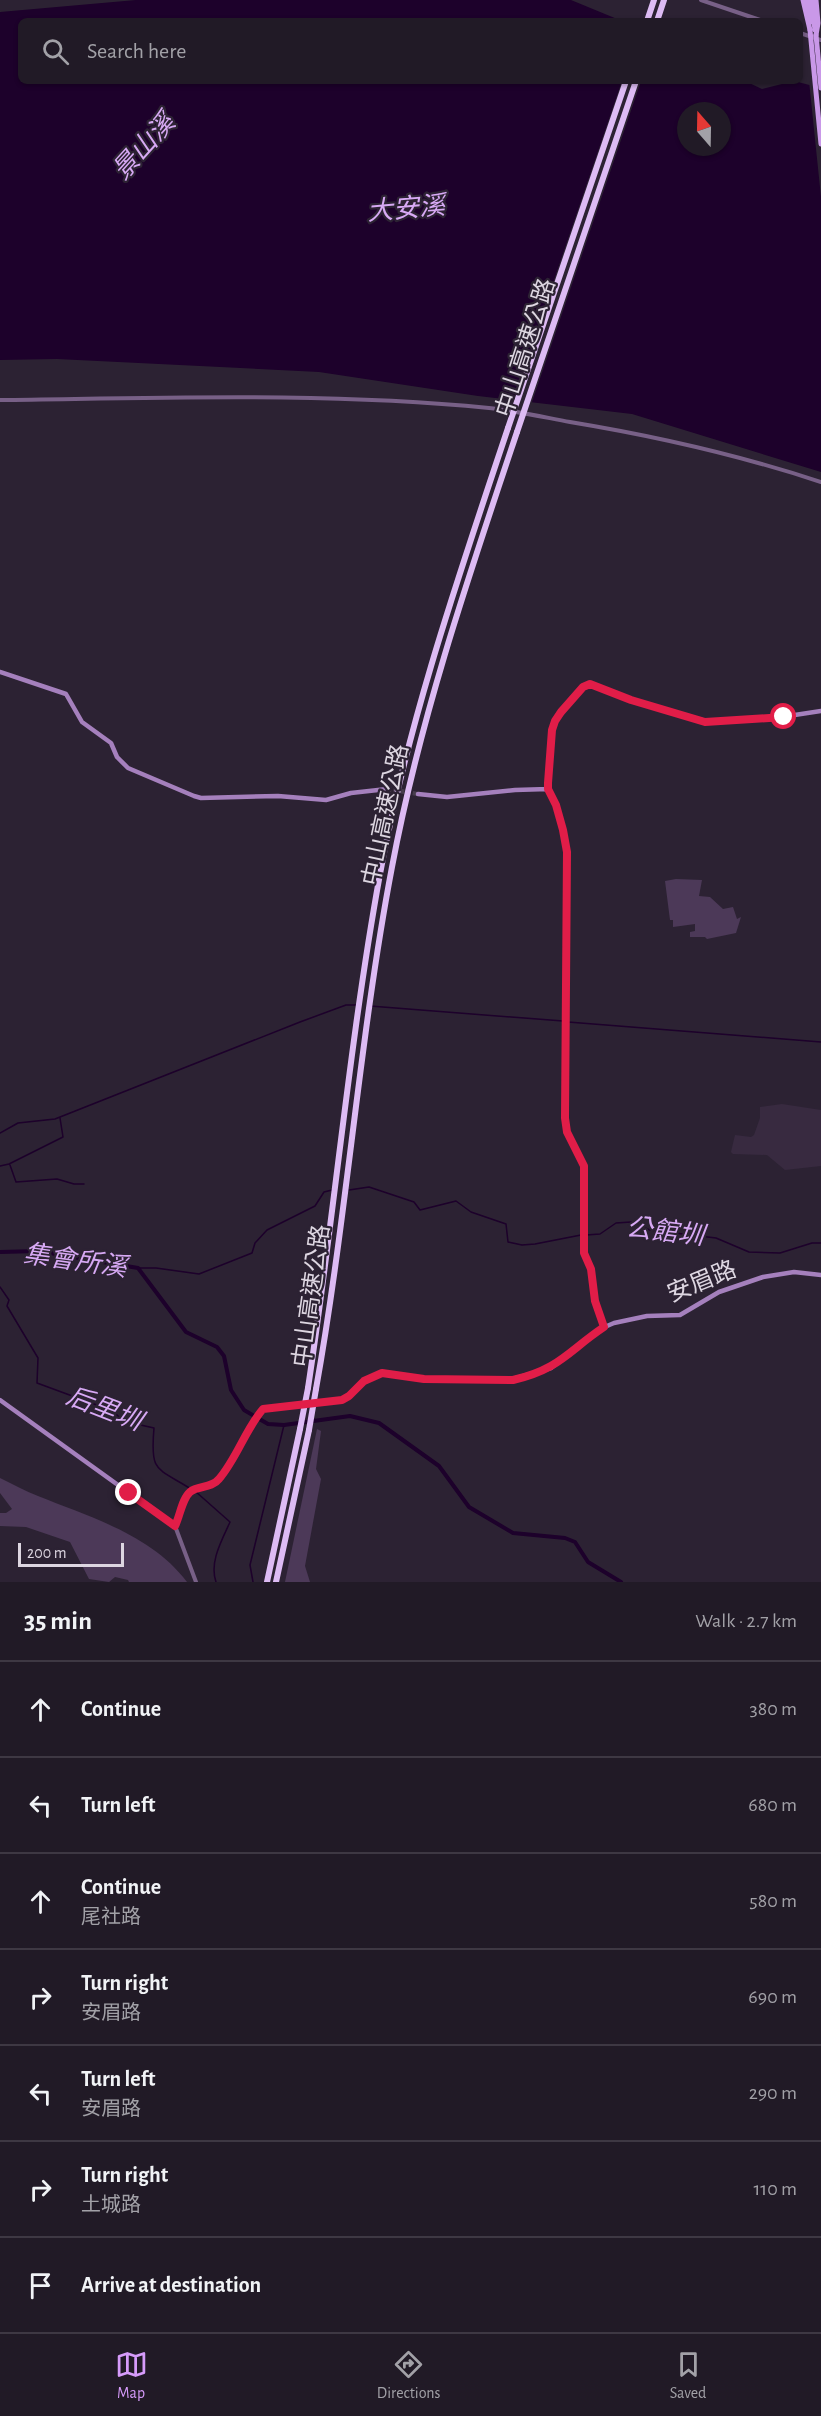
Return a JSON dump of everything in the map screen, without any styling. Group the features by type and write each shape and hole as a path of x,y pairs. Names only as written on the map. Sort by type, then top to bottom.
{"highway":[{"path":"648,18 654,0"},
{"path":"658,18 664,0"},
{"name":"中山高速公路","path":"267,1582 308,1388 355,1033 382,863 410,739 432,660 508,428 625,84"},
{"name":"中山高速公路","path":"277,1582 316,1389 335,1266 369,1005 390,875 408,789 458,608 635,84"}],"main road":[{"path":"803,0 810,30 821,144"},
{"path":"810,30 812,0"},
{"path":"812,0 818,23 816,35 821,88"}],"street":[{"path":"701,0 754,18"},
{"path":"803,34 821,40"},
{"path":"0,400 312,399 492,408 646,435 821,482"},
{"path":"0,672 68,696 82,722 111,743 117,757 128,768 194,796 201,798 278,796 326,800 370,789 387,789"},
{"path":"604,1327 595,1301 591,1269 584,1253 584,1166 566,1128 567,852 558,811 548,789 552,730 555,721 583,687 590,684 631,700 705,722 775,718 821,711"},
{"path":"418,794 447,797 548,789"},
{"name":"安眉路","path":"175,1526 186,1496 193,1490 207,1487 218,1480 254,1419 263,1409 342,1400 364,1381 382,1373 424,1379 513,1380 526,1377 551,1368 604,1327 647,1316 680,1315 719,1292 764,1277 794,1272 821,1275"},
{"path":"0,1400 175,1526 196,1582"}],"shaded area":[{"path":"702,880 699,896 710,897 723,909 733,907 737,919 741,917 736,933 707,939 690,937 690,932 695,931 695,924 673,927 665,881"},
{"path":"782,1104 821,1110 821,1166 785,1170 767,1155 733,1154 731,1152 735,1135 751,1137 754,1135 760,1118 760,1107"},
{"path":"317,1429 321,1431 316,1469 321,1479 305,1566 310,1582 285,1582"},
{"path":"0,1478 119,1529 156,1552 187,1582 129,1582 115,1577 109,1582 89,1579 70,1542 26,1527 0,1526 0,1513 6,1513 12,1509 0,1493"}],"water":[{"path":"136,0 571,0 615,18 18,18 18,84 751,84 762,89 782,84 803,83 821,88 821,472 632,414 478,396 319,372 57,359 0,360 0,12"}],"pier":[{"path":"809,81 821,84 821,197"},
{"path":"621,84 640,84 531,405 512,403"}],"waterway":[{"path":"0,1133 18,1123 55,1119 300,1022 346,1005 357,1005"},
{"path":"370,1006 563,1021"},
{"path":"568,1022 821,1042"},
{"path":"0,1166 9,1164 63,1137 60,1118"},
{"path":"10,1165 16,1182 57,1179 74,1184 84,1184"},
{"name":"公館圳","path":"349,1190 369,1187 414,1202 420,1210 456,1201 471,1212 506,1224 508,1242 522,1245 581,1235"},
{"name":"公館圳","path":"138,1268 199,1274 252,1253 255,1243 267,1230 315,1206 324,1192 332,1190"},
{"name":"公館圳","path":"586,1235 600,1234 616,1223 631,1222 650,1230 716,1238 749,1252 780,1253 812,1243 821,1243"},
{"name":"集會所溪","path":"0,1252 38,1251 138,1268 186,1332 217,1347 224,1356 231,1390 244,1410 268,1424 284,1425 350,1416 379,1423 439,1466 469,1507 513,1533 565,1538 575,1542 588,1562 621,1582"},
{"name":"后里圳","path":"0,1287 9,1300 7,1306 38,1358 37,1383 113,1411 123,1421 154,1428 153,1453 158,1467 191,1489"},
{"path":"253,1582 250,1565 284,1425"},
{"name":"后里圳","path":"195,1491 230,1522 215,1559 216,1582"}],"tunnel":[{"path":"387,789 418,794"}],"route":[{"path":"129,1493 175,1526 189,1492 213,1485 218,1480 254,1419 263,1409 342,1400 364,1381 376,1374 388,1372 424,1379 513,1380 526,1377 551,1368 604,1327 595,1301 591,1269 584,1253 584,1166 567,1132 565,1118 567,852 556,805 548,789 552,730 561,712 583,687 590,684 631,700 705,722 784,717"}],"water label":[{"name":"景山溪","path":"144,147"},
{"name":"大安溪","path":"406,209"}]}
